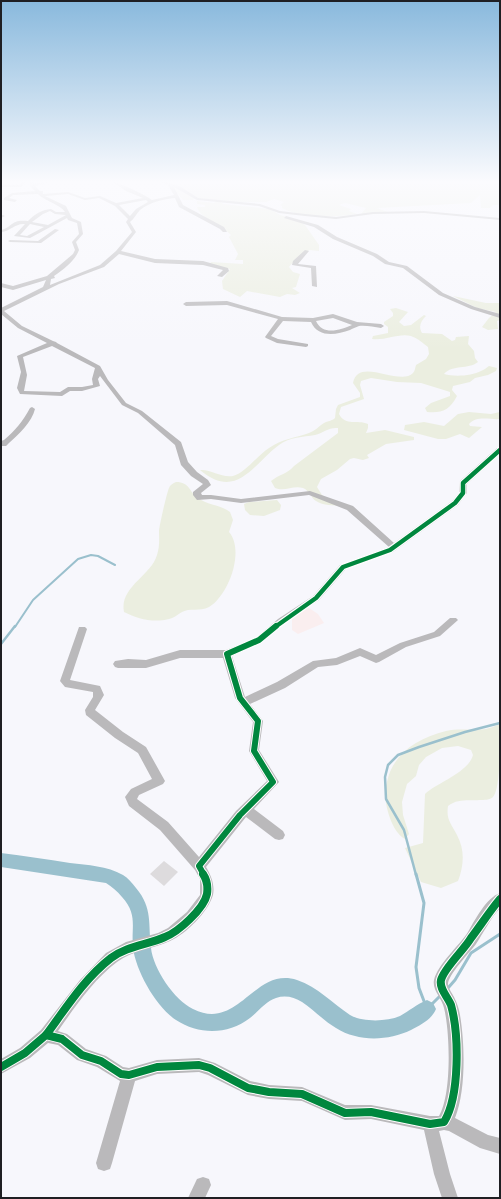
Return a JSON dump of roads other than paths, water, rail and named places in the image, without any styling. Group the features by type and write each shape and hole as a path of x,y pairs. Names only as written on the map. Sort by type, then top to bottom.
{"street":[{"path":"13,238 8,241 36,243 44,238"},
{"path":"14,304 75,255 77,250 74,242 78,238"},
{"path":"129,238 118,252 102,266 66,279 1,310 17,325 98,367 105,380 124,404 140,412 178,444 184,463 194,474 205,482 206,486 197,492 197,495 200,498 211,497 241,501 296,494 310,494 350,508 394,547"},
{"path":"336,238 375,255 388,263 405,267 430,288 441,294 473,308 500,316"},
{"path":"307,251 295,262 294,265 314,267 315,286"},
{"path":"118,252 155,261 197,262 226,269 226,271 220,276"},
{"path":"46,288 49,277"},
{"path":"1,285 13,288 37,282 49,277 66,279"},
{"path":"186,304 227,303 282,319 313,320 333,316 358,324 381,326"},
{"path":"282,319 268,337 275,341 298,342 306,345"},
{"path":"313,320 317,327 324,332 330,333 340,332 358,324"},
{"path":"54,343 20,356 24,368 24,376 20,389 22,392 62,394 68,389 97,386 95,379 99,370"},
{"path":"1,443 3,444 14,436 19,427 31,415 32,409"},
{"path":"118,664 146,664 180,654 227,654 259,640 281,621 316,598 343,567 390,550 455,503 463,493 463,483 500,450"},
{"path":"244,702 281,685 316,664 337,661 360,652 376,658 403,645 437,634 453,620"},
{"path":"1,1067 25,1053 46,1035 93,974 112,958 124,949 134,945 151,942 173,932 194,914 207,896 206,878 199,866 164,826 133,802 131,797 135,792 159,781 142,750 90,712 91,707 99,698 96,689 69,684 65,681 82,629"},
{"path":"199,866 246,810 273,782 254,751 258,721 240,698 227,654"},
{"path":"246,810 279,835"},
{"path":"437,1123 449,1114 453,1095 457,1056 456,1029 450,1003 441,987 441,980 446,970 471,939 486,915 500,900"},
{"path":"46,1035 62,1039 82,1055 101,1062 120,1074 129,1075 157,1067 199,1065 210,1068 248,1088 269,1092 302,1094 345,1113 371,1112 454,1125 487,1143 500,1146"},
{"path":"104,1163 129,1075"},
{"path":"437,1123 442,1174 450,1198"}],"waterway":[{"path":"15,627 33,600 78,559 91,555 98,556 115,565"},
{"path":"1,644 15,626"},
{"path":"416,875 404,830 386,799 385,777 388,765 398,755 419,747 465,732 500,723"},
{"path":"1,860 107,876 119,882 131,894 139,907 142,949 144,958 153,977 159,988 173,1006 189,1017 203,1021 227,1021 244,1012 267,993 285,987 296,989 309,995 337,1018 348,1025 355,1027 371,1029 395,1027 408,1022 427,1009"},
{"path":"416,874 424,903 416,967 419,988 427,1009 440,996"},
{"path":"448,988 455,980 471,953 500,934"}]}
